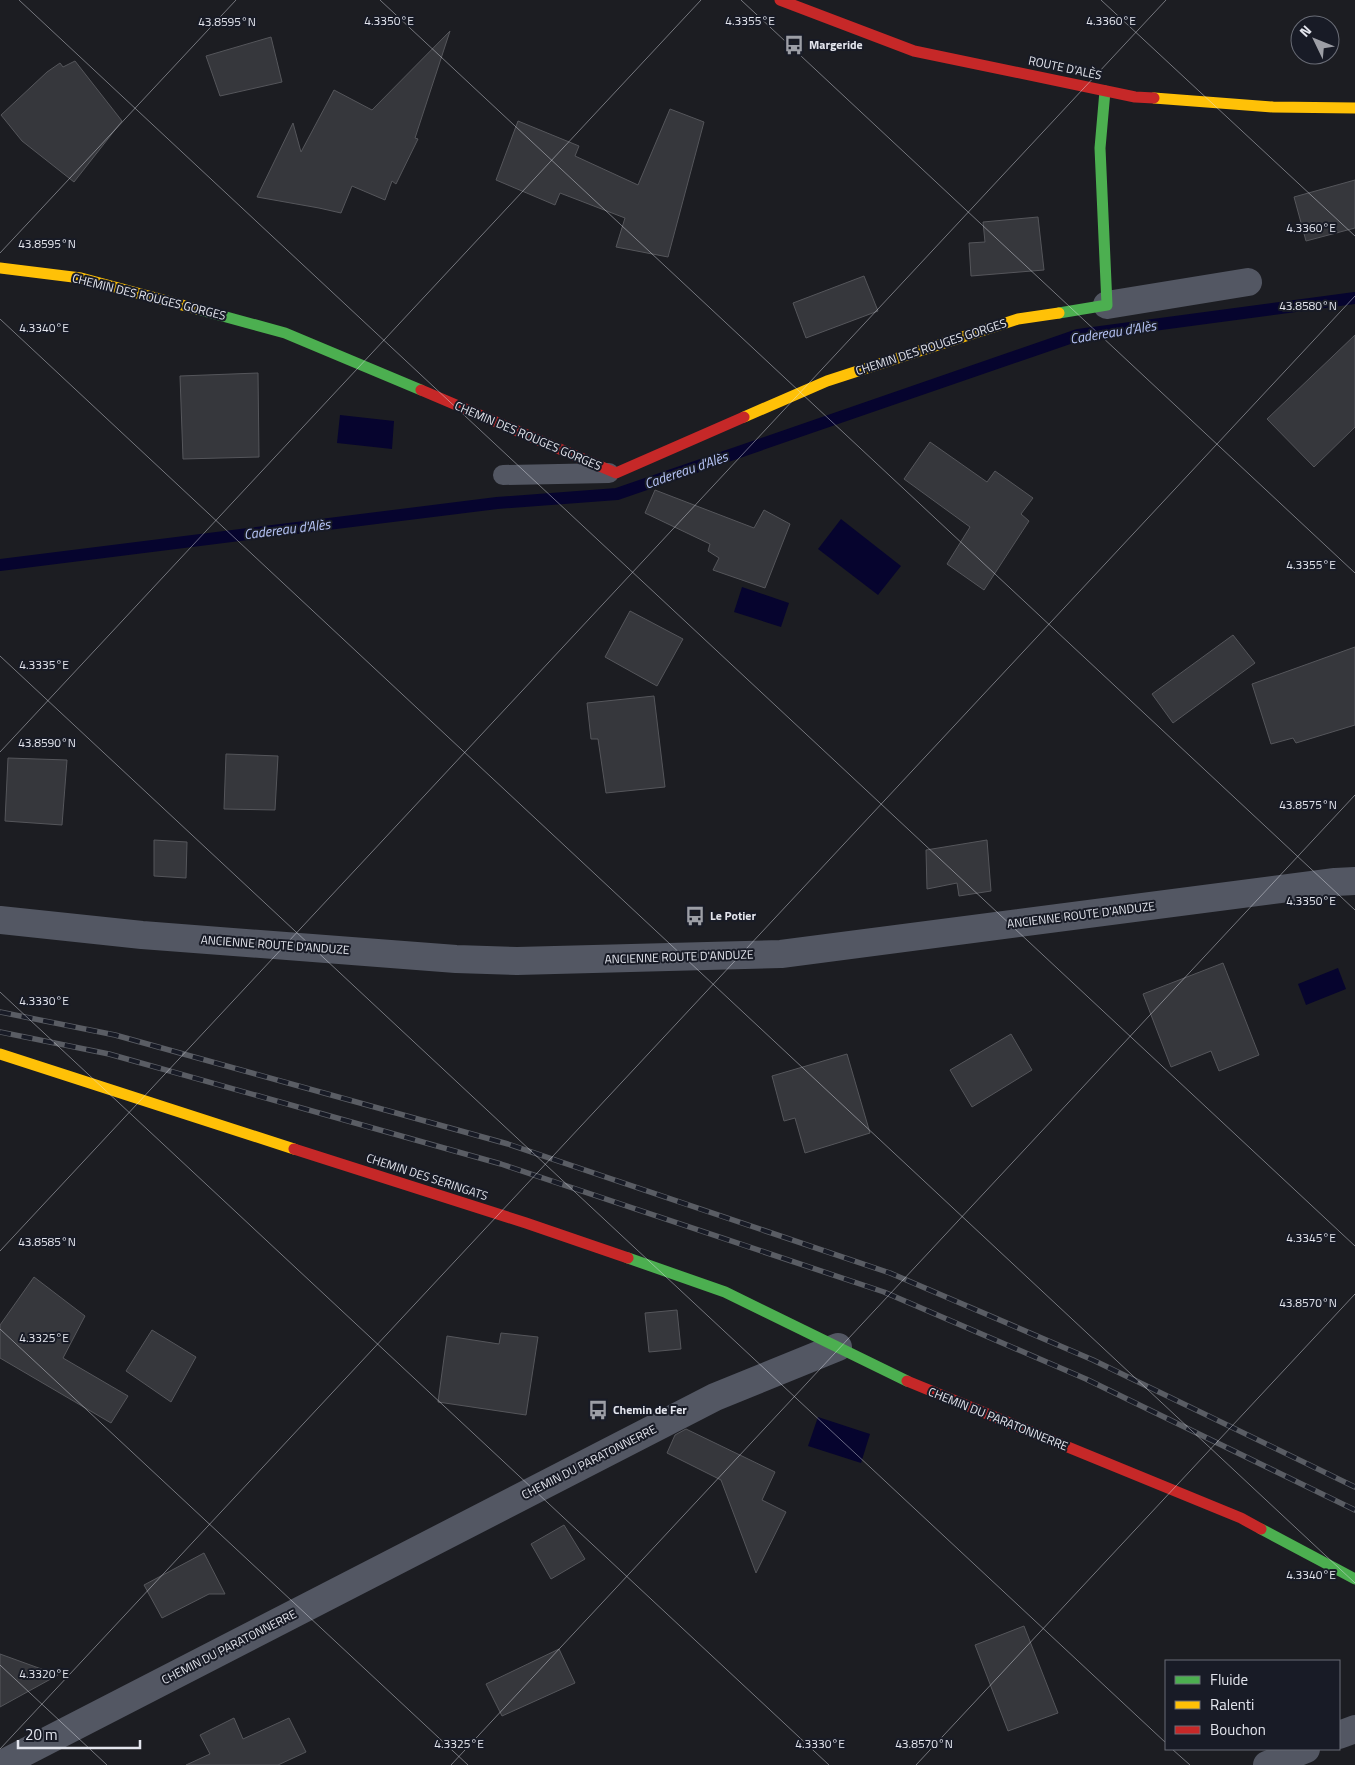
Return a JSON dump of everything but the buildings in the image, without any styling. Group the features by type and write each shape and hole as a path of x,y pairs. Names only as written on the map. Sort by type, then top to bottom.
{"street":[{"name":"ROUTE D'ALÈS","path":"780,0 914,51 1135,97 1273,107 1355,108"},
{"path":"1105,91 1100,148 1107,305"},
{"name":"CHEMIN DES ROUGES GORGES","path":"0,268 81,278 285,333 616,473 827,381 1018,319 1248,282"},
{"name":"ANCIENNE ROUTE D'ANDUZE","path":"0,920 171,937 456,959 527,961 781,954 1335,882 1355,881"},
{"name":"CHEMIN DES SERINGATS","path":"0,1054 526,1223 725,1292 838,1347"},
{"name":"CHEMIN DU PARATONNERRE","path":"0,1765 715,1397 838,1347 915,1385 1241,1518 1355,1579"},
{"path":"1340,1735 1355,1728"},
{"path":"1267,1765 1304,1750"}],"lane":[{"path":"503,475 616,473"}],"shaded area":[{"path":"340,415 394,421 392,449 337,443"},
{"path":"841,519 901,566 878,595 818,549"},
{"path":"742,587 789,603 781,627 734,612"},
{"path":"1338,968 1346,989 1306,1005 1298,984"},
{"path":"818,1417 870,1434 861,1463 808,1446"}],"waterway":[{"name":"Cadereau d'Alès","path":"0,565 497,503 617,494 1078,335 1355,298"}],"railway":[{"path":"0,1012 115,1035 508,1144 890,1273 1093,1360 1355,1487"},
{"path":"0,1032 109,1054 501,1164 884,1292 1086,1379 1355,1510"}],"traffic: fast":[{"path":"1059,313 1107,305 1100,148 1105,91"},
{"path":"197,309 285,333 421,390"},
{"path":"628,1258 725,1292 907,1381"},
{"path":"1261,1529 1355,1579"}],"traffic: slow":[{"path":"1154,98 1273,107 1355,108"},
{"path":"0,268 81,278 197,309"},
{"path":"744,417 827,381 1018,319 1059,313"},
{"path":"0,1054 294,1149"}],"traffic: jam":[{"path":"780,0 914,51 1135,97 1154,98"},
{"path":"421,390 616,473 744,417"},
{"path":"294,1149 526,1223 628,1258"},
{"path":"907,1381 1241,1518 1261,1529"}],"place":[{"name":"Margeride","path":"794,45"},
{"name":"Le Potier","path":"695,916"},
{"name":"Chemin de Fer","path":"598,1410"}]}
